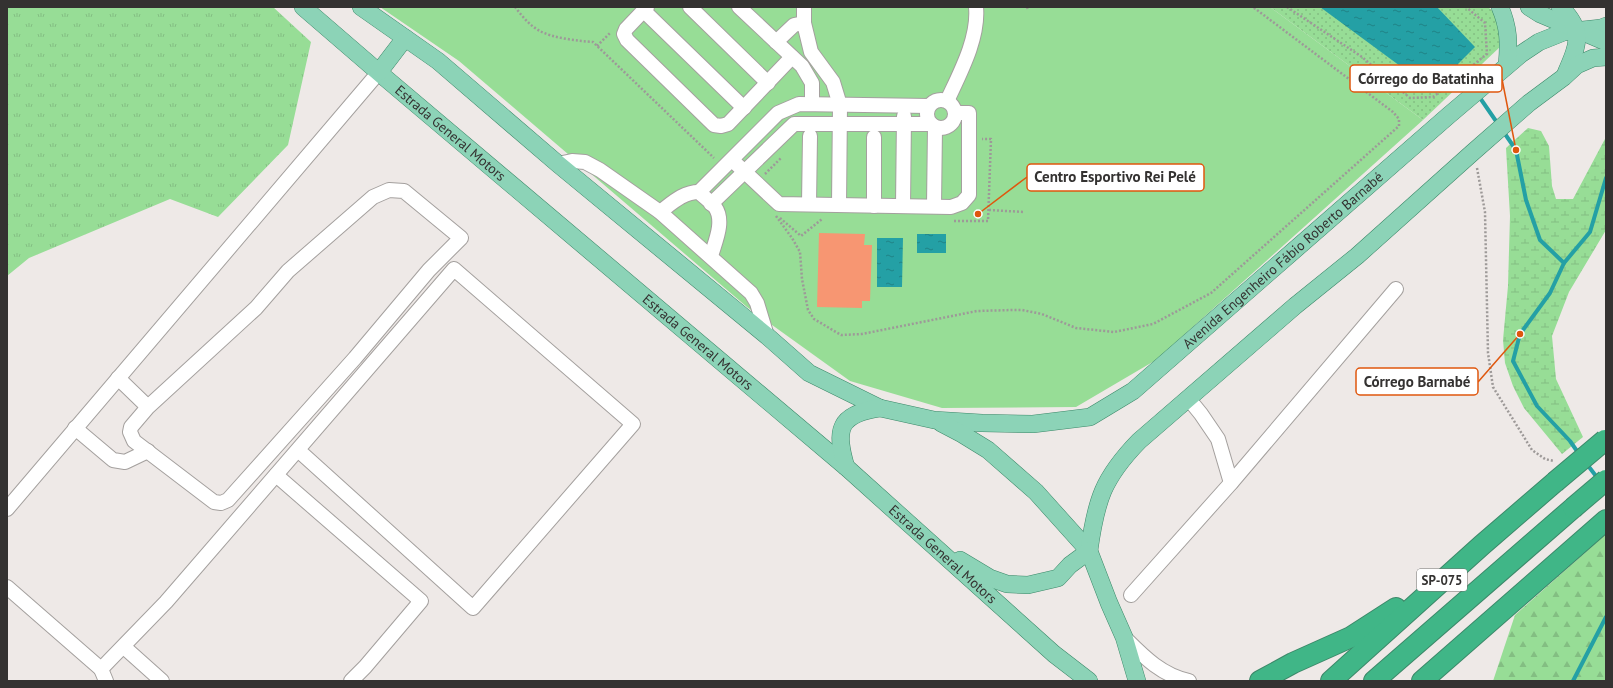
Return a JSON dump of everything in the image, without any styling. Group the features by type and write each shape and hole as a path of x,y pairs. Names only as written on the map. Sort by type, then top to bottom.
{"highway":[{"name":"SP-075","path":"1331,681 1482,544 1605,439"},
{"name":"SP-075","path":"1374,681 1606,480"},
{"path":"1422,681 1602,524"},
{"path":"1260,681 1351,637 1383,618 1482,544"}],"main road":[{"name":"Estrada General Motors","path":"304,7 846,468 1054,654 1089,681"},
{"path":"361,7 438,61 558,164 767,336 809,373 880,408 934,420 962,434 988,450 1036,492 1089,551 1124,637 1137,681"},
{"path":"1500,7 1507,23 1509,48 1504,68"},
{"path":"1529,7 1540,14 1606,42"},
{"path":"1560,7 1572,19 1576,30 1577,42 1575,52 1564,77"},
{"name":"Avenida Engenheiro Fábio Roberto Barnabé","path":"934,420 1033,424 1090,417 1134,391 1504,68 1539,42 1564,32 1601,28 1606,26"},
{"path":"379,72 405,38"},
{"path":"910,526 973,569 990,578 1007,584 1028,585 1058,578 1089,551 1093,521 1100,497 1108,478 1122,458 1139,441 1295,306 1357,256 1529,103 1564,77 1577,65 1594,58 1606,57"},
{"path":"846,468 839,437 842,426 850,418 862,410 880,408"}],"street":[{"path":"690,7 768,83"},
{"path":"739,7 802,66 812,83 812,104"},
{"path":"804,7 804,23 811,52 833,82 840,105 839,205"},
{"path":"947,101 973,40 976,7"},
{"path":"744,108 646,9 626,29 624,34 626,40 714,125 721,126 728,124 744,108 768,83 792,57"},
{"path":"776,42 794,25 804,23"},
{"path":"7,509 379,72"},
{"path":"711,204 794,124 904,124 933,126 940,129 949,126 955,118 956,113 954,108 947,101 937,100 929,106 926,116 933,126 934,206"},
{"path":"660,212 680,197 694,192 699,192 778,113 799,104 929,106"},
{"path":"903,206 904,106"},
{"path":"728,164 744,172 779,204 951,207 962,203 969,195 969,113 956,113"},
{"path":"809,204 810,136"},
{"path":"874,137 874,206"},
{"path":"558,164 572,161 585,162 600,170 660,212 711,256 750,293 757,303 767,336"},
{"path":"389,190 404,191 460,238 429,270 355,358 228,500 221,503 214,502 134,441 130,432 131,427 148,407 256,308 288,271 373,197 389,190"},
{"path":"699,192 716,208 719,216 719,225 711,256"},
{"path":"7,587 103,675 124,647 166,602 454,269 633,424 474,608 298,450"},
{"path":"1131,595 1230,483 1396,289"},
{"path":"118,378 148,407"},
{"path":"1188,398 1202,414 1218,438 1230,483"},
{"path":"75,428 113,460 125,462 148,451"},
{"path":"276,475 421,601 351,681"},
{"path":"1124,637 1150,662 1165,672 1189,681"},
{"path":"124,647 162,681"}],"path":[{"path":"515,7 524,18 540,31 572,40 593,42 728,164"},
{"path":"772,211 792,238 800,252 802,280 808,310 814,319 841,335 862,334 977,311 1022,310 1042,314 1076,328 1114,332 1153,324 1210,293 1399,126 1399,119 1394,112 1253,7"},
{"path":"1287,7 1362,57 1410,98 1433,98 1487,54 1485,23 1466,7"},
{"path":"1474,151 1484,212 1488,353 1493,387 1532,450 1545,459 1556,462"},
{"path":"989,210 1024,212"}],"green space":[{"path":"7,7 273,7 311,42 288,145 218,217 170,199 29,258 7,276"},
{"path":"380,7 1270,7 1423,120 1156,360 1076,407 942,408 850,381 747,307 459,61"},
{"path":"1270,7 1488,7 1495,13 1502,45 1423,120"},
{"path":"1528,128 1541,131 1549,146 1552,186 1556,199 1573,199 1606,137 1606,230 1569,292 1552,336 1556,379 1583,437 1562,454 1524,408 1513,386 1505,363 1503,340 1508,286 1510,216 1506,148"},
{"path":"1606,534 1605,681 1493,681 1515,615"}],"water":[{"path":"1320,7 1437,7 1475,47 1441,81 1415,77"},
{"path":"917,234 946,234 946,253 917,253"},
{"path":"877,238 903,238 902,287 877,287"}],"building":[{"path":"819,233 865,234 864,245 872,245 870,301 862,301 862,308 817,307"}],"waterway":[{"path":"1453,61 1474,90"},
{"path":"1478,95 1498,124"},
{"path":"1503,131 1516,150 1526,200 1540,240 1564,263"},
{"path":"1579,454 1570,441 1537,406 1513,361 1520,334 1550,293 1564,263 1590,232 1606,178"},
{"path":"1586,463 1599,480"},
{"path":"1573,681 1606,617"}],"place":[{"name":"Córrego do Batatinha","path":"1516,150"},
{"name":"Centro Esportivo Rei Pelé","path":"978,214"},
{"name":"Córrego Barnabé","path":"1520,334"}]}
